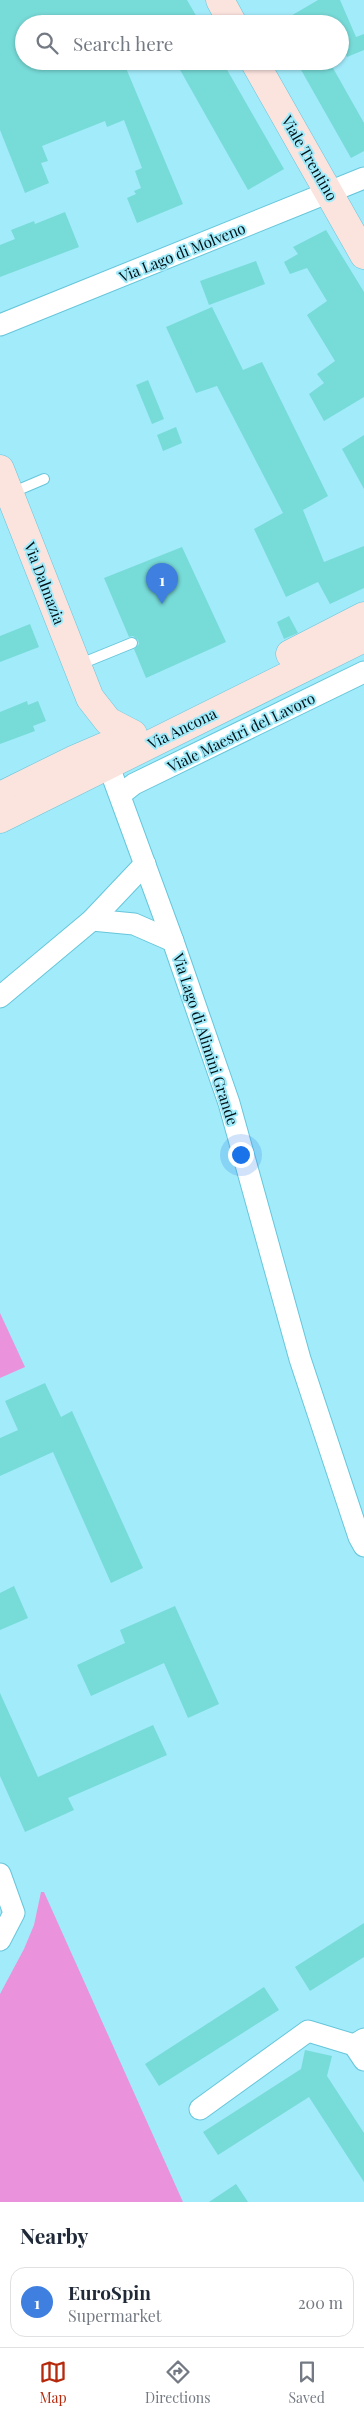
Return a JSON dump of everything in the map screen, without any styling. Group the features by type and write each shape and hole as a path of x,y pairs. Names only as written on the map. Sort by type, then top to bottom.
{"street":[{"path":"220,0 228,15"},
{"name":"Viale Trentino","path":"259,70 364,255"},
{"name":"Via Lago di Molveno","path":"0,325 364,178"},
{"name":"Via Dalmazia","path":"0,468 90,698 108,721 133,734"},
{"name":"Via Ancona","path":"0,796 75,759 133,734 364,616"},
{"name":"Via Ancona","path":"0,819 364,638"},
{"name":"Viale Maestri del Lavoro","path":"120,795 134,784 364,672"},
{"name":"Via Dalmazia","path":"75,759 92,734 90,698"},
{"name":"Via Lago di Alimini Grande","path":"108,764 173,941 229,1102 300,1359 364,1546"},
{"path":"0,997 92,920 145,864"},
{"path":"92,920 134,924 173,941"},
{"path":"0,1874 14,1913 0,1940"},
{"path":"200,2109 308,2031 361,2048"}],"lane":[{"path":"10,494 44,479"},
{"path":"77,665 132,643"}],"shaded area":[{"path":"0,1313 25,1367 0,1378"},
{"path":"41,1892 44,1892 183,2202 0,2202 0,1994 24,1949 34,1925"}],"building":[{"path":"0,0 187,0 196,15 15,15 15,70 127,70 183,204 137,223 127,198 136,194 134,191 141,188 135,171 142,168 124,120 107,127 105,121 42,146 48,161 41,163 49,183 25,193 0,130"},
{"path":"318,0 340,0 346,15 292,15"},
{"path":"349,21 356,37 364,34 364,50 349,56"},
{"path":"180,70 227,70 284,169 248,190"},
{"path":"301,70 334,70 364,123 364,151 351,158"},
{"path":"65,212 79,247 0,277 0,245 15,239 11,230 34,221 35,224"},
{"path":"326,230 364,292 364,397 324,421 309,394 324,383 317,374 335,361 307,315 327,301 307,268 290,274 284,262 298,254 293,247"},
{"path":"256,261 265,284 209,305 200,281"},
{"path":"212,307 243,370 262,362 328,496 303,510 324,562 364,546 364,588 330,604 318,582 286,597 254,529 283,513 217,386 196,393 166,327"},
{"path":"148,380 164,419 152,424 136,385"},
{"path":"176,427 182,443 163,451 157,435"},
{"path":"364,435 364,489 342,449"},
{"path":"182,547 226,642 146,678 134,649 139,644 138,640 133,636 129,637 104,578"},
{"path":"289,616 298,633 284,639 277,622"},
{"path":"30,624 39,647 0,662 0,636"},
{"path":"27,701 28,705 38,701 46,721 33,726 35,731 0,744 0,712"},
{"path":"45,1383 61,1417 72,1411 143,1568 111,1583 53,1452 0,1476 0,1438 18,1430 5,1401"},
{"path":"14,1586 28,1618 0,1630 0,1593"},
{"path":"175,1606 219,1704 188,1718 164,1663 91,1696 77,1665 125,1643 120,1630"},
{"path":"0,1693 38,1777 153,1725 167,1755 68,1798 74,1810 25,1832 0,1776"},
{"path":"364,1923 364,1957 310,1991 295,1967"},
{"path":"264,1987 279,2010 159,2086 145,2064"},
{"path":"305,2050 332,2056 327,2076 364,2133 364,2182 309,2097 218,2155 203,2132 301,2069"},
{"path":"236,2184 248,2202 209,2202"}],"place":[{"name":"EuroSpin","path":"162,604"}]}
